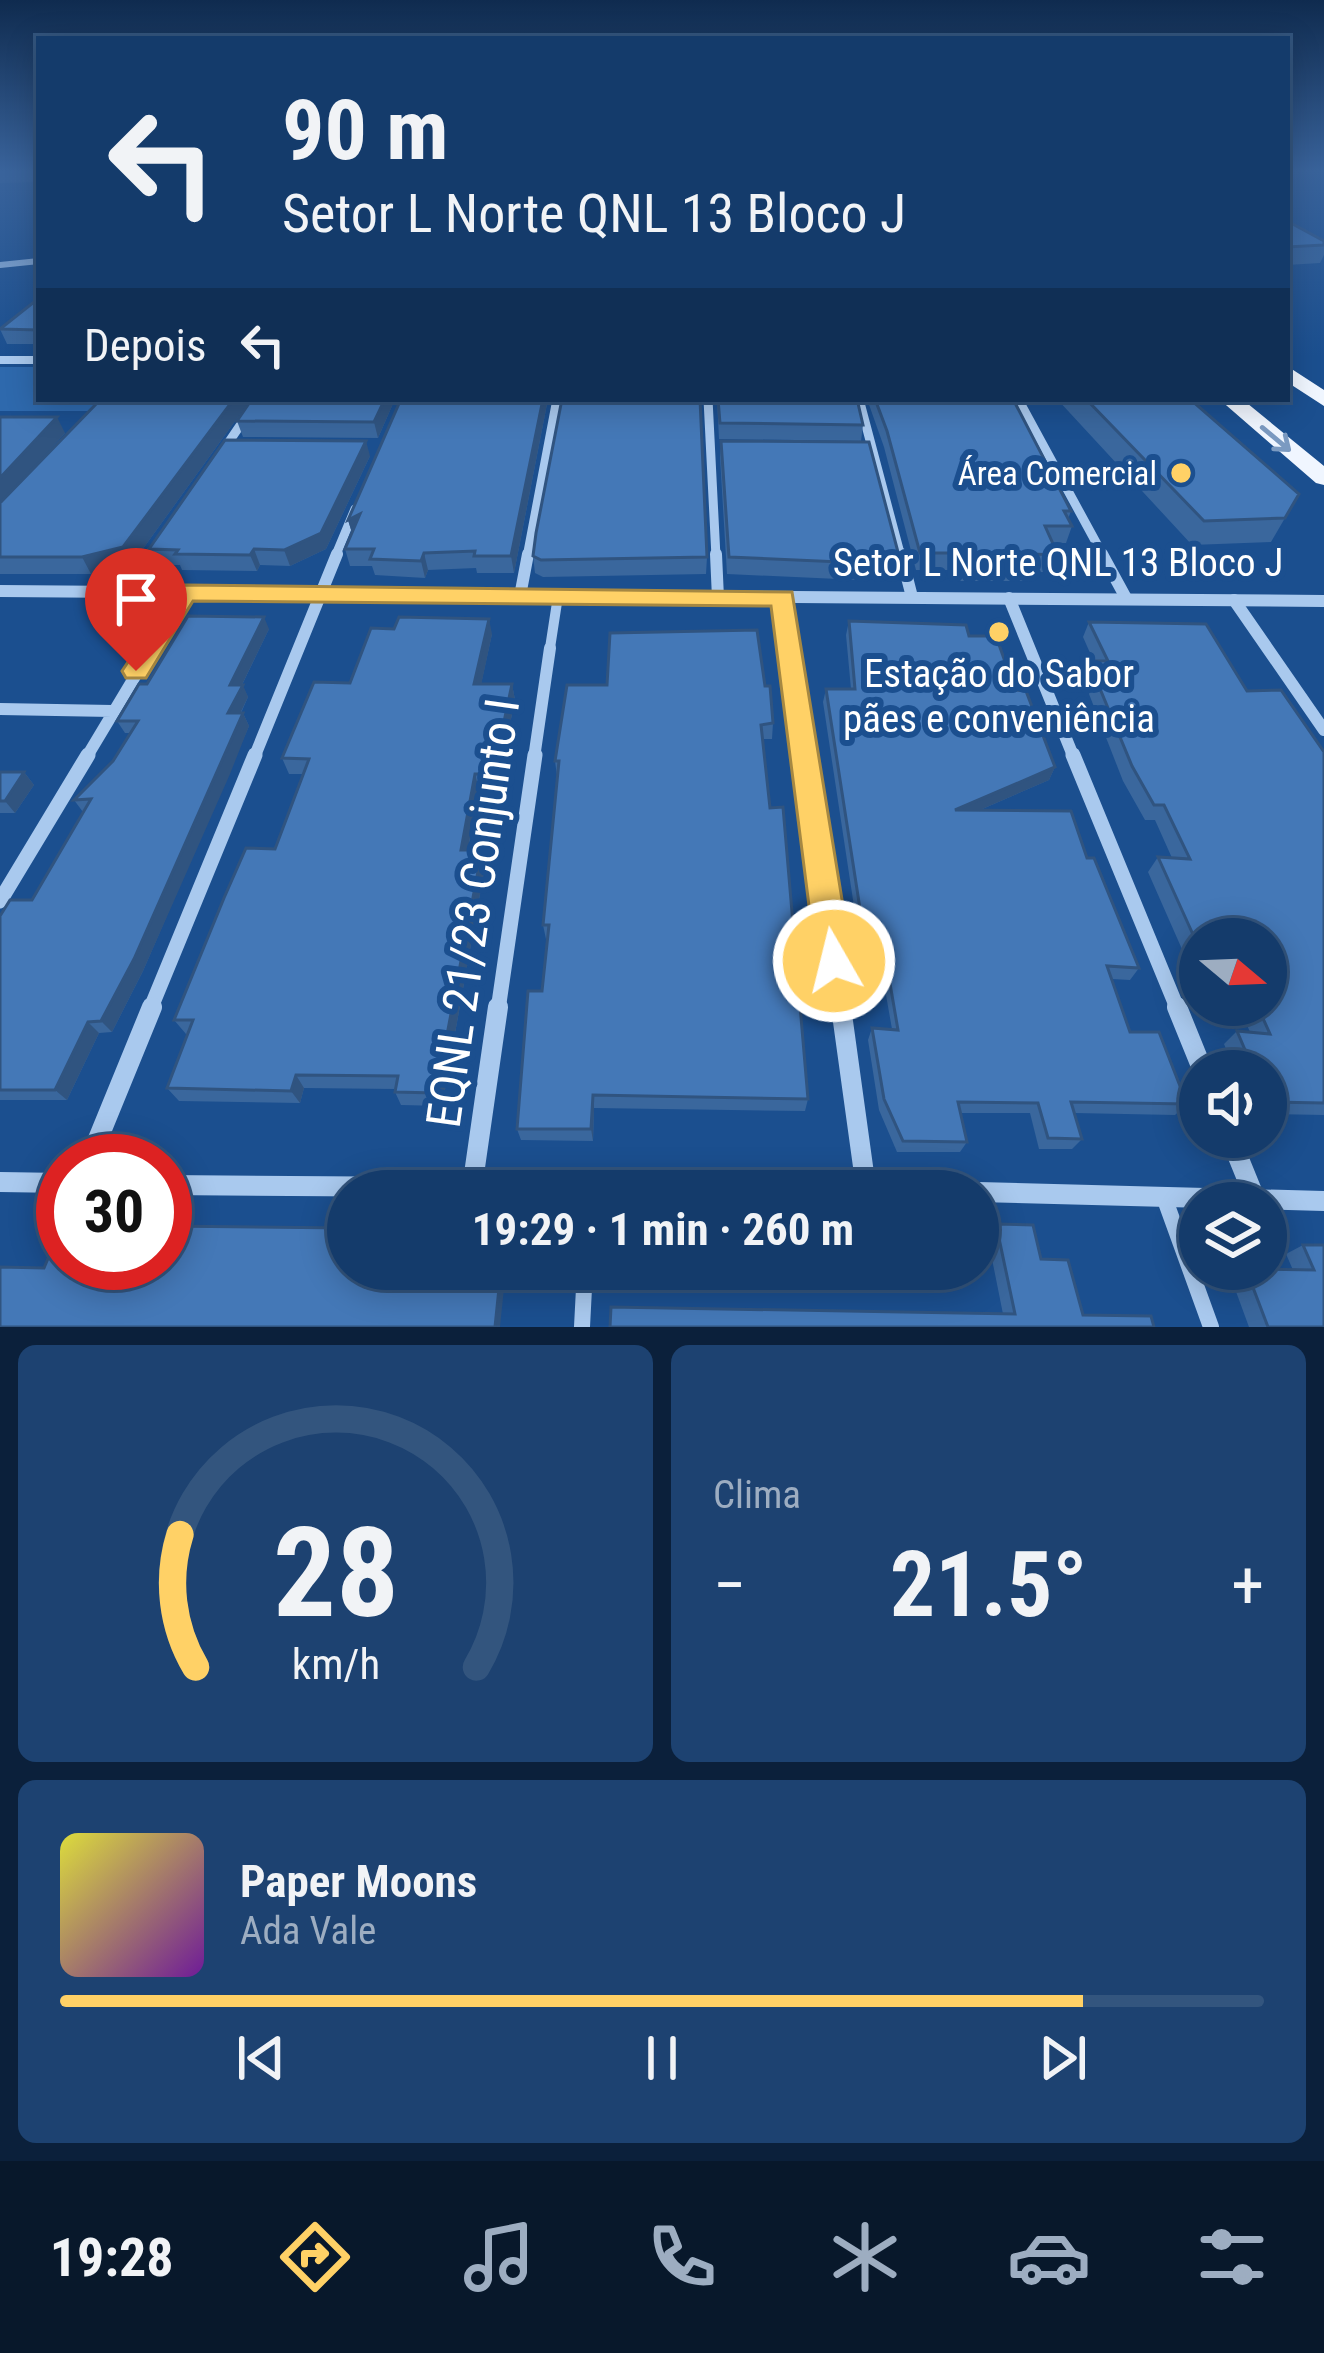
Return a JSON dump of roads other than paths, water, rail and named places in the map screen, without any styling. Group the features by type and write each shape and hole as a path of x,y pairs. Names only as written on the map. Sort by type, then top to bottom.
{"main road":[{"path":"1290,374 1324,400"},
{"path":"1290,394 1324,420"},
{"path":"1233,402 1324,478"}],"street":[{"path":"0,265 36,261"},
{"path":"0,360 36,360"},
{"path":"213,464 256,402"},
{"path":"520,596 556,402"},
{"path":"708,402 718,598"},
{"path":"860,402 912,597"},
{"path":"1020,402 1126,598"},
{"path":"226,446 248,446"},
{"path":"710,448 734,448"},
{"path":"852,449 876,450"},
{"path":"99,1134 364,488"},
{"path":"125,592 163,537"},
{"name":"Setor L Norte QNL 13 Bloco J","path":"0,591 1324,601"},
{"path":"0,901 185,593"},
{"path":"550,648 558,596"},
{"path":"783,598 863,1170"},
{"path":"1010,598 1194,1050"},
{"path":"1234,600 1324,730"},
{"name":"EQNL 21/23 Conjunto I","path":"475,1170 550,648"},
{"path":"0,709 112,711"},
{"path":"0,1181 36,1182"},
{"path":"192,1185 327,1187"},
{"path":"999,1193 1179,1198"},
{"path":"1164,1197 1211,1327"},
{"path":"1287,1202 1324,1201"},
{"path":"582,1327 584,1290"}],"place":[{"name":"Área Comercial","path":"1181,473"},
{"name":"Estação do Sabor pães e conveniência","path":"999,632"}]}
